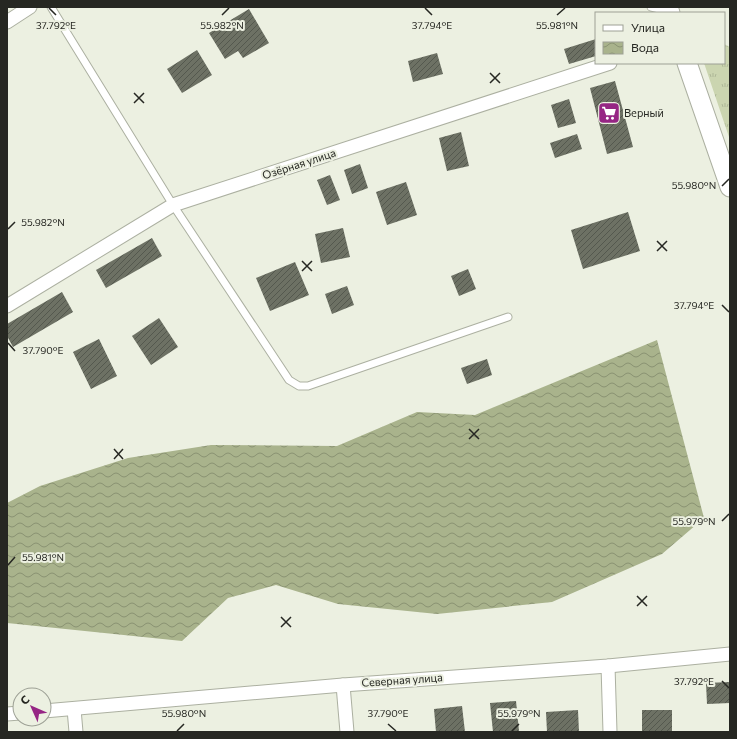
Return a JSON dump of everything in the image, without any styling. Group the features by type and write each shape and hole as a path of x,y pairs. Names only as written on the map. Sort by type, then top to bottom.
{"main road":[{"path":"687,64 730,187"}],"street":[{"path":"7,22 30,7"},
{"name":"Озёрная улица","path":"7,306 173,205 607,64"},
{"name":"Северная улица","path":"52,710 344,684 608,666 730,654"},
{"path":"608,666 610,732"},
{"path":"344,684 347,732"},
{"path":"74,709 76,732"}],"lane":[{"path":"51,7 173,205 289,380 299,386 308,386 508,317"},
{"path":"651,7 669,10"}],"green space":[{"path":"725,44 730,47 730,140 704,64 725,64"}],"water":[{"path":"657,340 704,518 662,554 552,602 437,614 338,604 276,585 228,598 182,641 7,623 7,503 40,486 128,458 211,445 337,446 417,412 475,415"}],"building":[{"path":"249,9 269,43 243,58 238,51 225,59 209,33"},
{"path":"595,39 595,56 569,64 564,49"},
{"path":"197,50 212,75 182,93 167,69"},
{"path":"437,53 443,74 413,82 408,61"},
{"path":"615,81 633,147 607,154 590,88"},
{"path":"569,99 576,123 558,128 551,105"},
{"path":"461,132 469,166 447,171 439,138"},
{"path":"577,134 582,149 555,158 550,143"},
{"path":"360,164 368,188 352,194 344,170"},
{"path":"330,175 340,200 327,205 317,180"},
{"path":"406,182 417,215 387,225 376,192"},
{"path":"628,212 640,251 583,269 571,230"},
{"path":"343,228 350,257 321,263 315,234"},
{"path":"152,238 162,256 106,288 96,270"},
{"path":"295,262 309,295 270,311 256,278"},
{"path":"468,269 476,289 459,296 451,276"},
{"path":"347,286 354,305 332,314 325,294"},
{"path":"62,292 73,312 13,347 7,336 7,324"},
{"path":"159,318 178,347 151,365 132,336"},
{"path":"99,339 117,376 91,389 73,352"},
{"path":"487,359 492,375 467,384 461,368"},
{"path":"730,682 730,703 707,704 706,683"},
{"path":"516,701 519,731 493,732 490,703"},
{"path":"462,706 465,732 436,732 434,709"},
{"path":"578,710 579,732 547,732 546,712"},
{"path":"642,710 672,710 672,732 642,732"}],"place":[{"name":"Верный","path":"609,113"}]}
